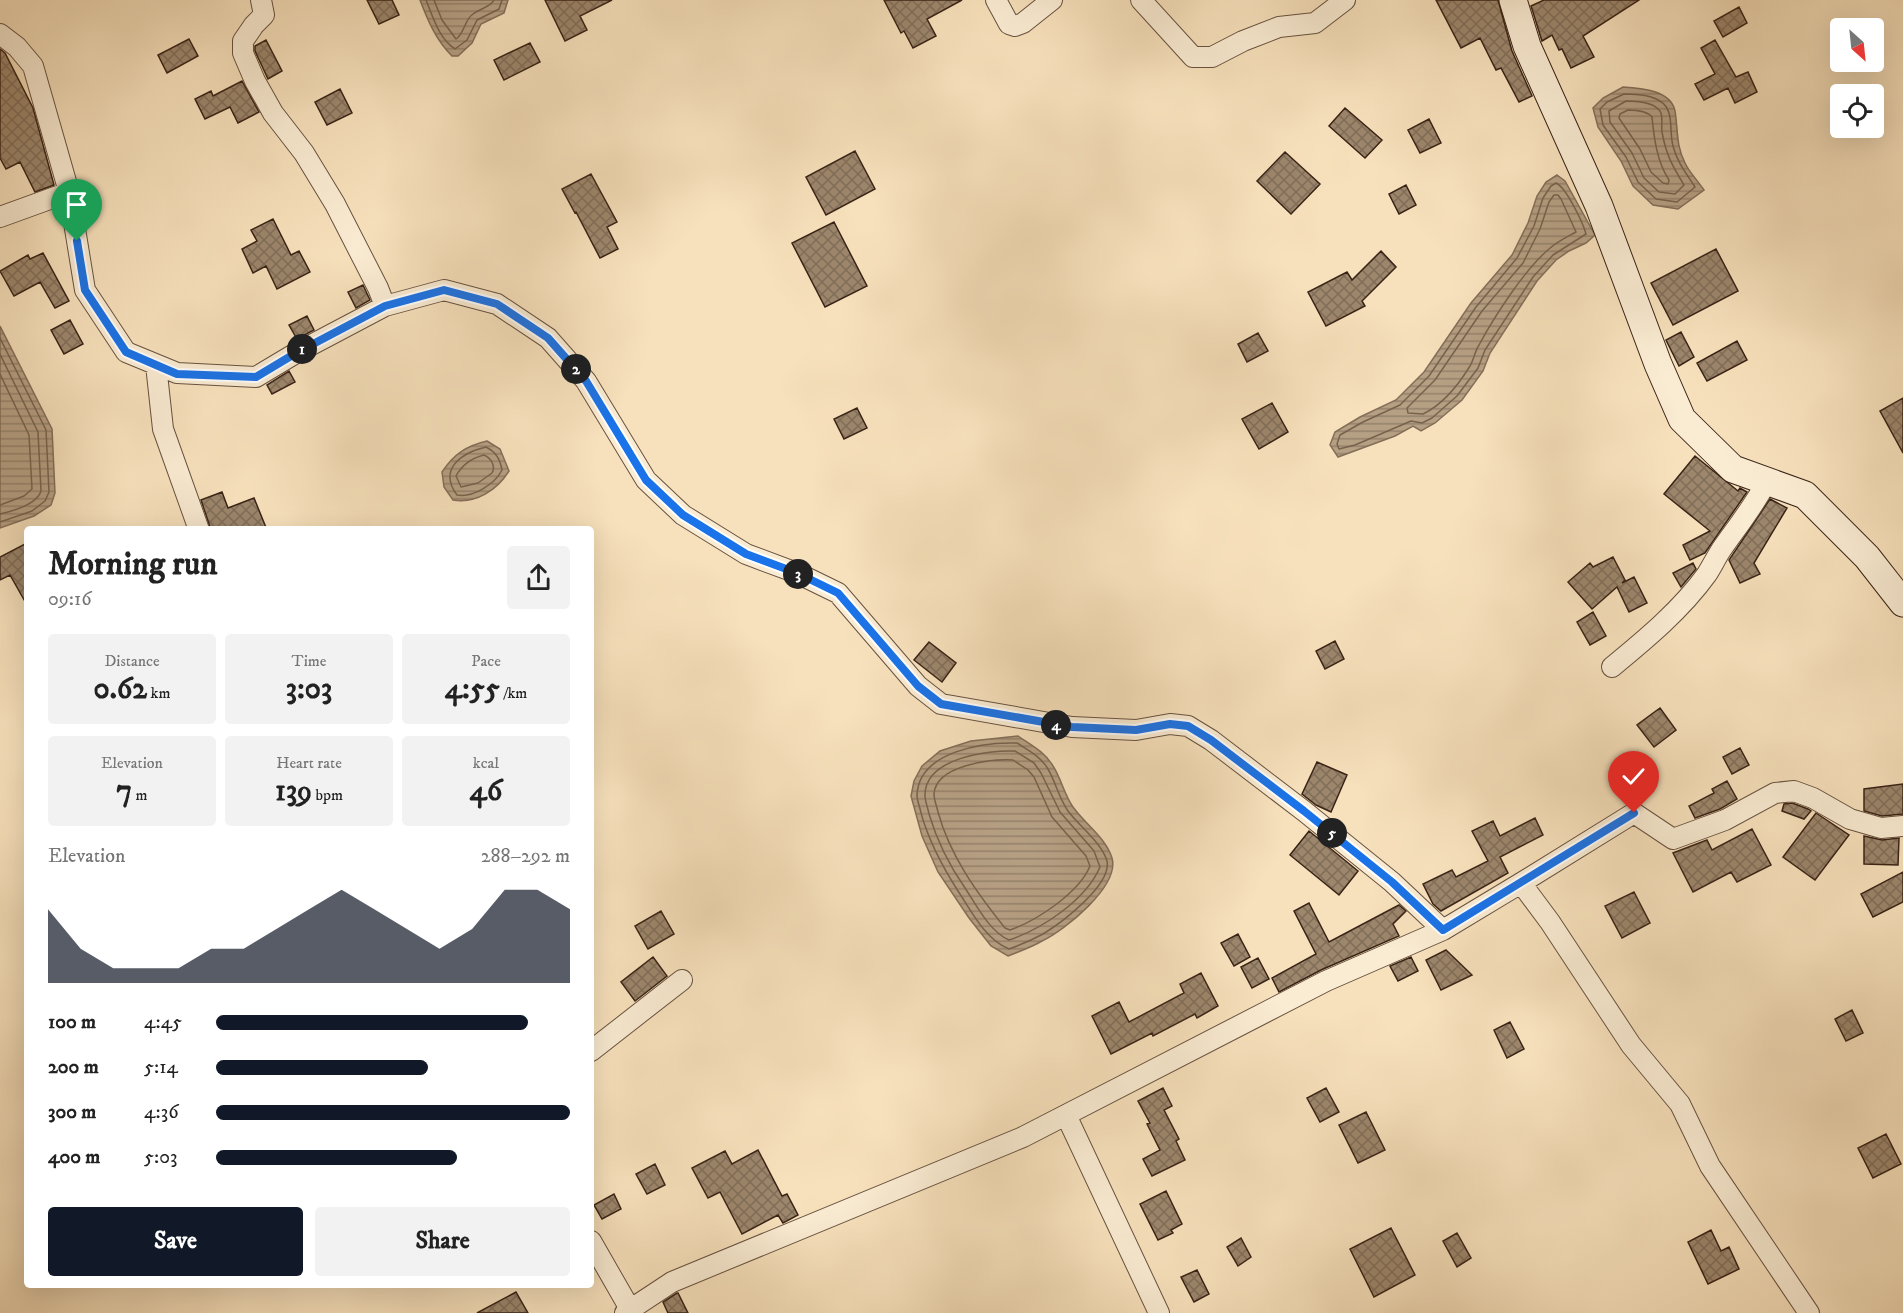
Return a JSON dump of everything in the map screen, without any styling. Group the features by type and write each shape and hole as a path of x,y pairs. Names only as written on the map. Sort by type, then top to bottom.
{"main road":[{"path":"1513,0 1527,46 1599,206 1658,364 1682,419 1733,469 1805,495 1867,557 1903,603"}],"street":[{"path":"261,0 264,15 243,41 243,53 273,113 304,153 336,204 385,306"},
{"path":"996,0 1010,24 1015,26 1023,23 1052,0"},
{"path":"1141,0 1193,57 1212,57 1243,41 1279,27 1315,23 1345,0"},
{"path":"0,34 17,47 33,66 69,192 85,290 126,352 177,374 256,377 385,306 444,290 497,304 548,338 586,381 646,480 683,515 746,554 797,573 838,593 918,686 941,704 1072,727 1136,730 1170,724 1188,726 1211,740 1304,811 1392,882 1443,930"},
{"path":"0,217 69,192"},
{"path":"156,364 163,429 198,526"},
{"path":"1612,667 1646,640 1684,603 1753,508 1767,481"},
{"path":"594,1247 628,1311 672,1282 1023,1137 1326,981 1443,930 1634,813 1673,839 1725,820 1775,793 1794,791 1813,798 1850,819 1881,828 1903,826"},
{"path":"1521,883 1550,922 1631,1045 1680,1104 1710,1166 1809,1313"},
{"path":"594,1049 682,980"},
{"path":"1066,1115 1159,1313"}],"water":[{"path":"420,0 508,0 504,13 481,24 472,43 458,56 452,56 433,30"},
{"path":"1623,87 1661,94 1672,104 1682,157 1704,190 1678,209 1653,205 1633,186 1621,161 1598,127 1593,108 1603,98"},
{"path":"1557,175 1565,181 1595,235 1586,243 1556,260 1537,281 1490,353 1483,371 1462,400 1435,423 1421,431 1413,426 1395,436 1338,457 1330,445 1335,432 1396,400 1424,372 1471,303 1512,255 1528,223 1537,196 1546,182"},
{"path":"0,326 52,429 55,493 51,505 34,516 0,528"},
{"path":"487,441 500,449 509,471 492,490 478,498 453,500 444,487 442,472 461,452"},
{"path":"1018,736 1050,761 1073,807 1109,851 1112,858 1112,869 1108,881 1099,894 1076,917 1052,935 1008,956 991,946 938,872 922,836 911,796 914,781 922,766 940,751 971,741"}],"building":[{"path":"367,0 392,0 399,15 379,24"},
{"path":"545,0 612,0 580,16 587,30 565,41"},
{"path":"884,0 962,0 927,19 936,36 913,48 904,31 901,33"},
{"path":"1436,0 1498,0 1512,51 1532,96 1519,102 1501,68 1496,70 1480,38 1461,48"},
{"path":"1544,0 1639,0 1583,36 1594,57 1571,68 1552,35 1542,41 1531,6"},
{"path":"1739,7 1747,23 1723,37 1714,21"},
{"path":"189,39 198,56 167,73 158,55"},
{"path":"266,40 282,71 268,79 255,51 255,46"},
{"path":"1715,40 1736,77 1748,72 1757,92 1735,103 1728,88 1704,100 1695,84 1715,74 1701,48"},
{"path":"530,43 540,62 504,80 494,60"},
{"path":"0,49 5,53 33,108 54,185 35,192 20,162 6,169 0,158"},
{"path":"242,81 259,112 238,123 230,107 205,119 195,99 211,91 213,96"},
{"path":"340,89 352,113 327,125 315,102"},
{"path":"1345,108 1382,140 1365,158 1329,126"},
{"path":"1429,119 1441,143 1420,153 1408,130"},
{"path":"855,151 875,189 826,215 806,177"},
{"path":"1285,152 1320,184 1291,214 1257,181"},
{"path":"591,174 617,222 607,227 618,249 600,258 562,189"},
{"path":"1406,185 1416,205 1399,214 1389,194"},
{"path":"273,219 291,255 299,251 310,272 277,289 266,266 253,273 242,249 257,241 251,230"},
{"path":"834,222 867,286 825,307 792,243"},
{"path":"1716,249 1738,291 1673,325 1651,283"},
{"path":"1381,251 1396,267 1362,301 1365,306 1326,326 1308,292 1347,272 1352,280"},
{"path":"43,253 69,301 55,308 40,282 14,296 0,271 28,255 30,259"},
{"path":"363,285 370,300 356,308 348,292"},
{"path":"307,316 314,330 297,339 289,325"},
{"path":"70,320 83,344 64,354 51,330"},
{"path":"1681,332 1694,357 1679,366 1666,340"},
{"path":"1258,333 1268,351 1247,362 1238,344"},
{"path":"1737,341 1747,360 1707,381 1697,363"},
{"path":"289,371 295,382 272,394 267,385"},
{"path":"1903,398 1903,453 1880,411"},
{"path":"1272,403 1288,432 1259,449 1242,419"},
{"path":"857,408 867,428 844,439 834,419"},
{"path":"1695,456 1738,491 1740,488 1747,492 1705,553 1690,560 1683,545 1710,531 1664,494"},
{"path":"222,492 228,508 254,498 265,526 210,526 201,500"},
{"path":"1770,499 1787,508 1754,563 1760,574 1740,583 1729,560"},
{"path":"24,545 24,600 10,575 0,580 0,557"},
{"path":"1613,557 1625,580 1622,583 1634,577 1647,603 1629,612 1617,587 1592,609 1568,582 1590,563 1593,567"},
{"path":"1693,563 1696,569 1681,587 1673,573"},
{"path":"1593,612 1606,636 1590,645 1577,622"},
{"path":"1335,641 1344,659 1325,669 1316,651"},
{"path":"929,642 956,663 942,682 914,660"},
{"path":"1660,708 1676,730 1654,747 1637,725"},
{"path":"1740,748 1749,765 1732,774 1723,757"},
{"path":"1317,762 1347,775 1331,812 1316,805 1302,794"},
{"path":"1727,781 1737,799 1720,809 1695,818 1689,806 1714,793 1712,789"},
{"path":"1903,784 1903,814 1882,816 1864,811 1864,789"},
{"path":"1792,803 1811,811 1804,819 1782,811 1784,804"},
{"path":"1816,813 1849,835 1815,880 1783,857"},
{"path":"1535,818 1543,835 1500,857 1508,873 1441,911 1433,904 1423,884 1452,870 1456,877 1488,861 1472,831 1493,821 1500,836"},
{"path":"1752,829 1771,865 1737,882 1731,872 1693,892 1673,853 1707,840 1712,850"},
{"path":"1309,831 1358,871 1339,895 1290,855"},
{"path":"1864,836 1882,840 1899,838 1898,865 1864,864"},
{"path":"1903,872 1903,902 1873,917 1861,894"},
{"path":"1634,892 1650,923 1622,938 1605,906"},
{"path":"1309,903 1329,942 1399,905 1406,911 1393,924 1399,936 1321,970 1279,992 1272,978 1316,954 1294,911"},
{"path":"661,911 674,934 648,949 635,926"},
{"path":"1238,934 1250,957 1234,966 1221,943"},
{"path":"1446,950 1472,975 1441,990 1426,960"},
{"path":"653,957 667,976 635,1001 621,982"},
{"path":"1411,957 1418,971 1398,981 1390,966"},
{"path":"1258,958 1269,979 1252,988 1241,967"},
{"path":"1201,973 1218,1006 1197,1018 1195,1014 1153,1036 1152,1033 1111,1054 1092,1016 1119,1002 1129,1022 1184,993 1180,984"},
{"path":"1852,1010 1863,1033 1846,1041 1835,1019"},
{"path":"1510,1022 1524,1049 1507,1058 1494,1030"},
{"path":"1163,1088 1172,1106 1164,1110 1179,1139 1176,1141 1185,1160 1152,1176 1143,1159 1160,1150 1147,1124 1150,1123 1138,1101"},
{"path":"1326,1088 1339,1112 1320,1122 1307,1098"},
{"path":"1366,1112 1385,1150 1358,1163 1339,1125"},
{"path":"1886,1134 1901,1164 1873,1178 1858,1148"},
{"path":"758,1150 782,1196 787,1194 798,1215 783,1223 778,1215 742,1234 720,1192 708,1198 692,1168 725,1151 732,1164"},
{"path":"655,1164 665,1185 647,1194 636,1174"},
{"path":"1166,1191 1182,1224 1171,1230 1173,1233 1158,1240 1140,1204"},
{"path":"614,1194 621,1209 602,1219 594,1205"},
{"path":"1391,1228 1415,1275 1374,1297 1350,1249"},
{"path":"1711,1230 1721,1251 1729,1247 1739,1269 1708,1284 1688,1242"},
{"path":"1457,1233 1471,1258 1457,1267 1443,1241"},
{"path":"1241,1238 1251,1257 1238,1266 1227,1247"},
{"path":"1197,1270 1209,1294 1194,1302 1181,1277"},
{"path":"516,1292 528,1313 477,1313"},
{"path":"677,1293 688,1313 668,1313 663,1302"}],"route":[{"path":"77,241 85,290 126,352 177,374 256,377 385,306 444,290 497,304 548,338 586,381 646,480 683,515 746,554 797,573 838,593 918,686 941,704 1072,727 1136,730 1170,724 1188,726 1211,740 1304,811 1392,882 1443,930 1634,813"}]}
